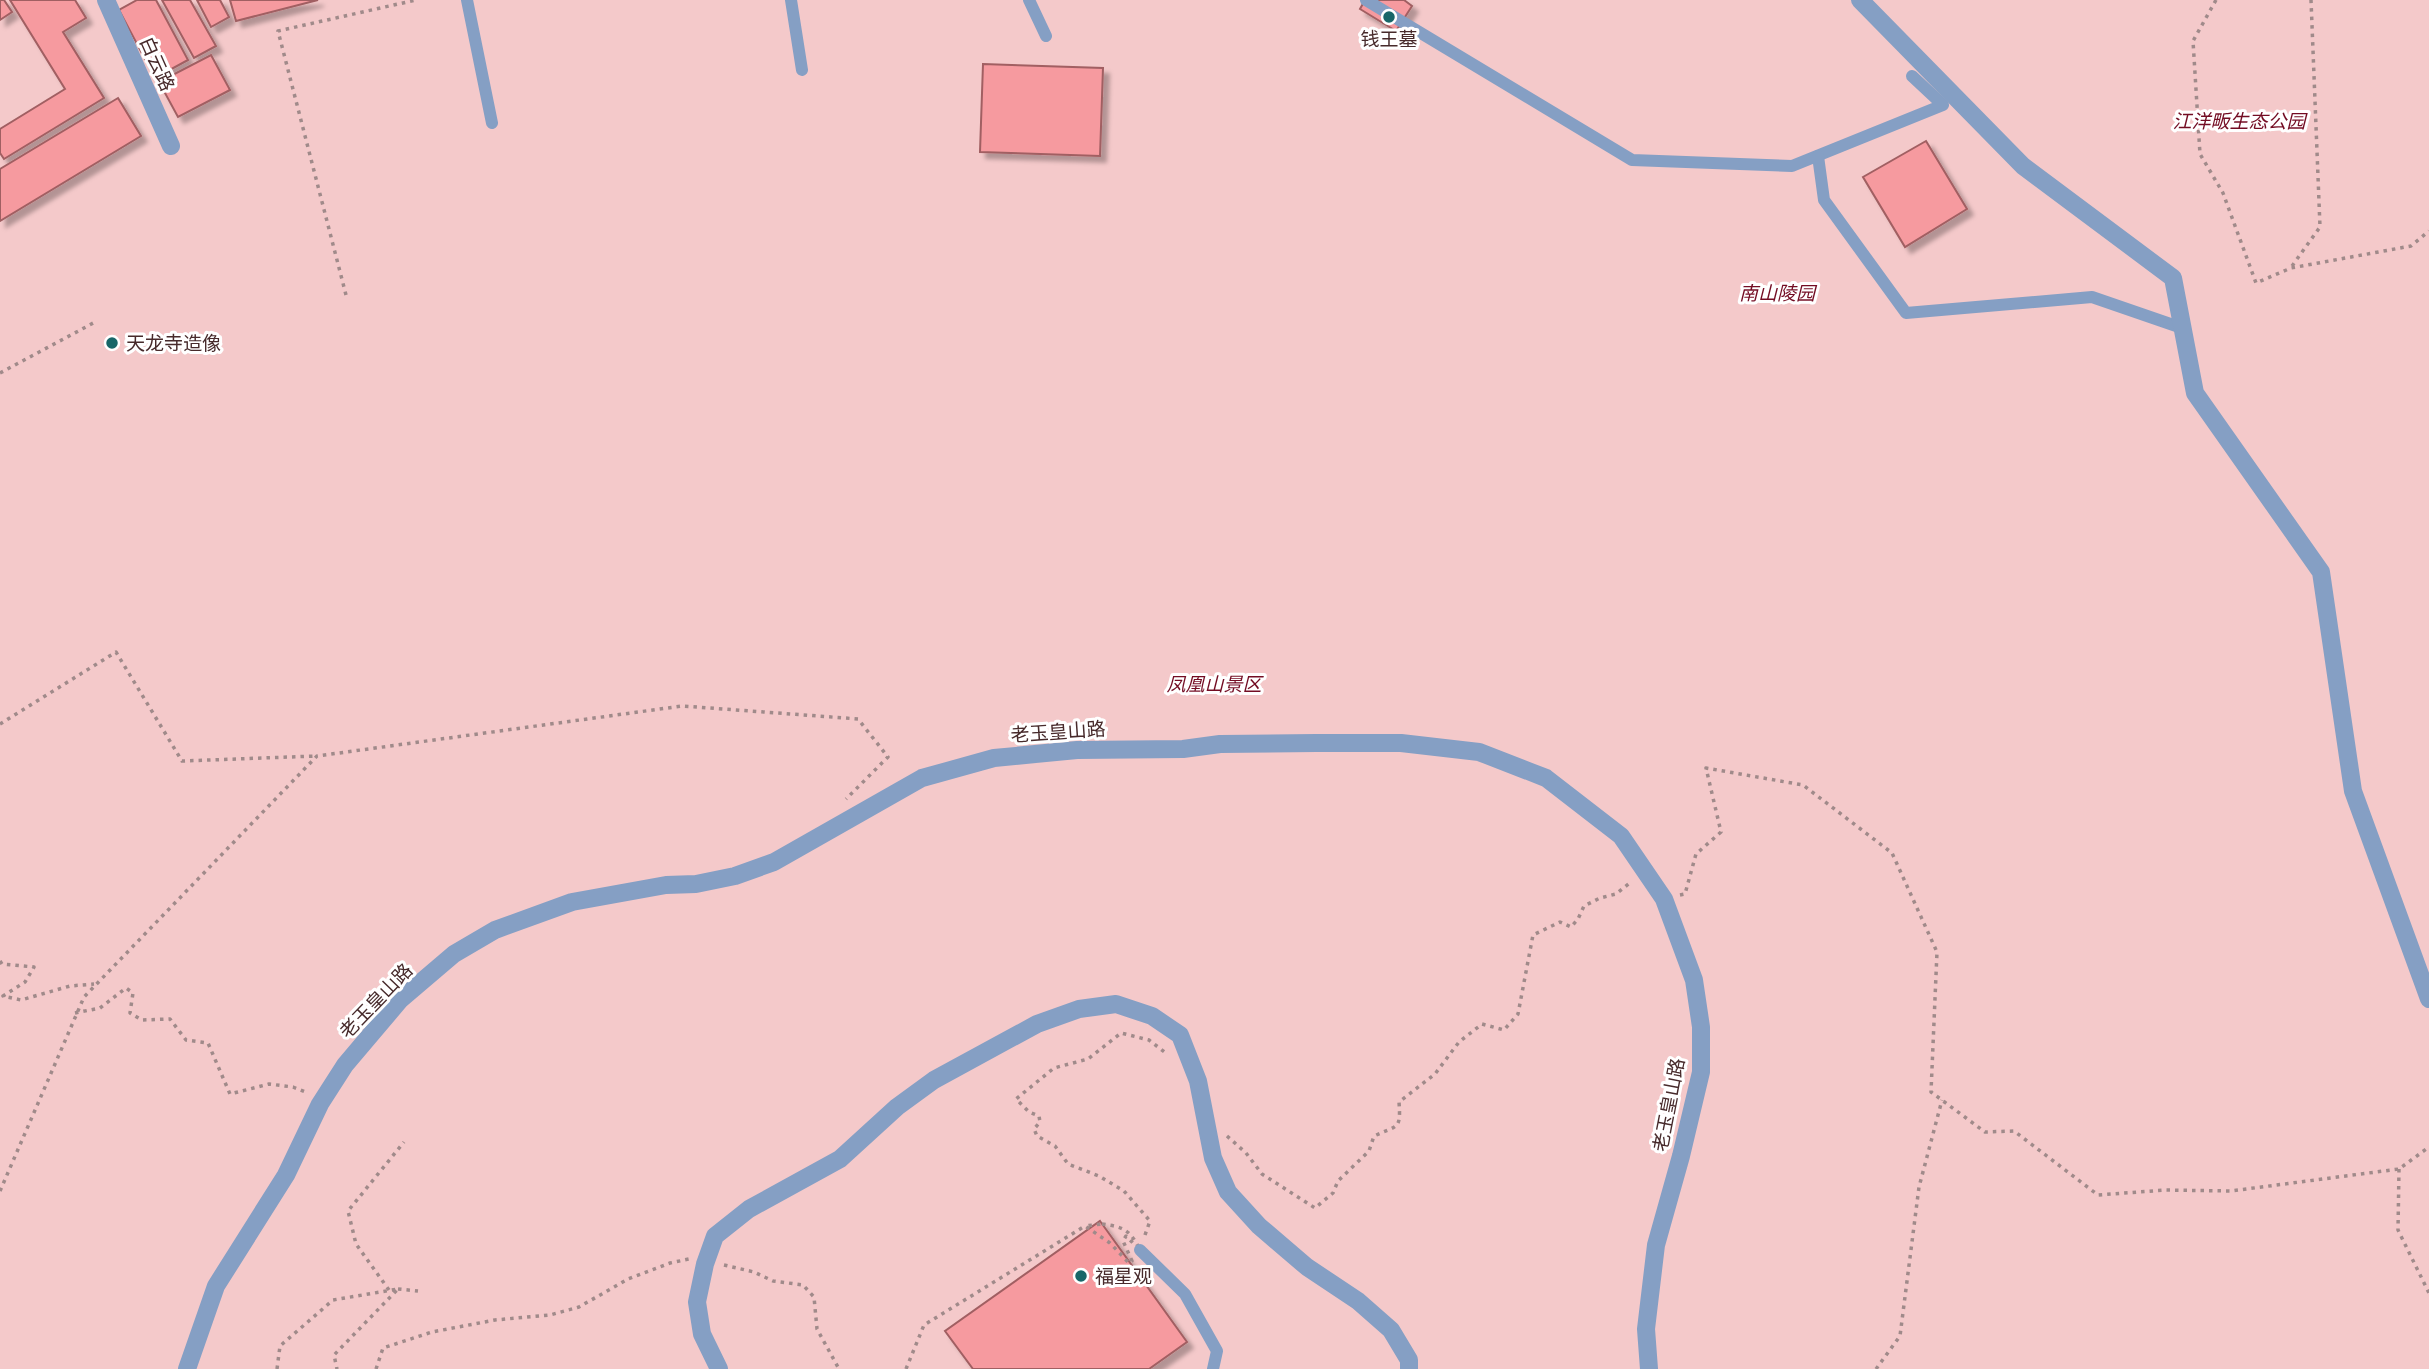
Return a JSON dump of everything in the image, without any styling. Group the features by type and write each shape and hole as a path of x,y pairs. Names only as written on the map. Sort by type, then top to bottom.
{"street":[{"name":"白云路","path":"106,0 171,146"},
{"path":"1860,0 2023,166 2173,278 2195,393 2321,572 2353,791 2429,999"},
{"name":"老玉皇山路","path":"187,1369 216,1286 286,1175 320,1104 345,1065 400,1000 454,954 495,930 572,902 735,876 774,862 922,778 994,758 1077,750 1183,749 1234,743 1401,743 1479,752 1546,778 1621,836 1664,899 1694,980 1701,1027 1702,1072 1656,1245 1646,1329 1649,1369"},
{"path":"719,1369 702,1334 697,1302 705,1264 715,1236 748,1209 840,1159 897,1107 934,1080 1037,1024 1079,1009 1116,1004 1152,1016 1180,1035 1198,1081 1213,1158 1228,1192 1259,1226 1307,1267 1358,1301 1391,1330 1409,1360 1409,1369"}],"lane":[{"path":"467,0 492,123"},
{"path":"791,0 802,70"},
{"path":"1029,0 1046,36"},
{"path":"1366,0 1632,160 1792,166 1943,105 1912,76"},
{"path":"1818,156 1824,200 1906,313 2092,298 2182,328"},
{"path":"1140,1250 1185,1294 1217,1351 1213,1369"}],"path":[{"path":"346,295 278,31 416,0"},
{"path":"2216,0 2193,41 2200,154 2223,193 2256,283 2291,268 2411,246 2429,232"},
{"path":"2291,268 2320,227 2311,0"},
{"path":"0,373 97,321"},
{"path":"0,724 116,652 182,761 317,756 682,706 858,719 888,757 838,807 837,827"},
{"path":"0,1191 84,997 317,756"},
{"path":"1664,899 1685,894 1696,854 1721,832 1706,768 1803,785 1892,853 1937,952 1931,1092 1985,1132 2014,1131 2098,1195 2165,1190 2231,1191 2399,1169 2429,1147"},
{"path":"1208,1125 1229,1137 1262,1174 1314,1208 1334,1193 1338,1181 1369,1151 1374,1136 1397,1126 1401,1120 1399,1102 1436,1074 1459,1042 1482,1024 1504,1030 1518,1014 1533,935 1560,922 1571,927 1584,906 1616,894 1635,878"},
{"path":"0,961 2,964 34,967 25,982 3,996 20,1000 70,986 96,984"},
{"path":"75,1013 100,1008 125,988 133,993 130,1013 142,1020 170,1019 186,1040 208,1043 230,1094 269,1084 293,1087 309,1094 320,1104"},
{"path":"1140,1250 1150,1221 1124,1191 1100,1176 1068,1164 1055,1146 1037,1136 1034,1129 1040,1122 1039,1116 1029,1112 1016,1099 1054,1068 1088,1059 1121,1033 1149,1040 1167,1053 1172,1063"},
{"path":"1877,1369 1900,1336 1919,1187 1942,1100"},
{"path":"389,1290 356,1244 348,1211 404,1142"},
{"path":"2399,1169 2398,1230 2429,1293"},
{"path":"906,1369 924,1325 1085,1226 1102,1224 1120,1227 1133,1235 1140,1250"},
{"path":"1085,1226 1110,1243 1129,1262 1132,1261 1122,1241 1123,1237 1126,1236 1140,1250"},
{"path":"376,1369 383,1348 432,1332 495,1320 550,1315 579,1307 628,1279 670,1263 692,1258 705,1264 732,1265 773,1281 803,1285 814,1297 817,1329 839,1369"},
{"path":"337,1369 334,1355 398,1289"},
{"path":"277,1369 280,1346 333,1300 398,1289 418,1291"}],"green space":[{"name":"凤凰山景区","path":"0,0 2429,0 2429,1369 0,1369"}],"building":[{"path":"0,0 4,0 12,12 0,20"},
{"path":"10,0 75,0 86,18 63,32 104,98 4,159 0,153 0,129 65,89"},
{"path":"137,0 156,0 188,60 155,78 119,10"},
{"path":"162,0 190,0 216,46 194,58"},
{"path":"197,0 220,0 229,17 211,27"},
{"path":"230,0 318,0 236,21"},
{"name":"钱王墓","path":"1365,0 1404,0 1412,6 1396,31 1360,9"},
{"path":"211,55 230,90 178,117 159,82"},
{"path":"983,64 1103,68 1100,156 980,152"},
{"path":"118,98 141,136 0,221 0,169"},
{"path":"1926,141 1967,209 1905,247 1863,177"},
{"name":"福星观","path":"1100,1221 1187,1342 1149,1369 973,1369 945,1331"}],"place":[{"name":"钱王墓","path":"1389,17"},
{"name":"天龙寺造像","path":"112,343"},
{"name":"福星观","path":"1081,1276"}],"park label":[{"name":"江洋畈生态公园","path":"2239,121"},
{"name":"南山陵园","path":"1777,293"}]}
